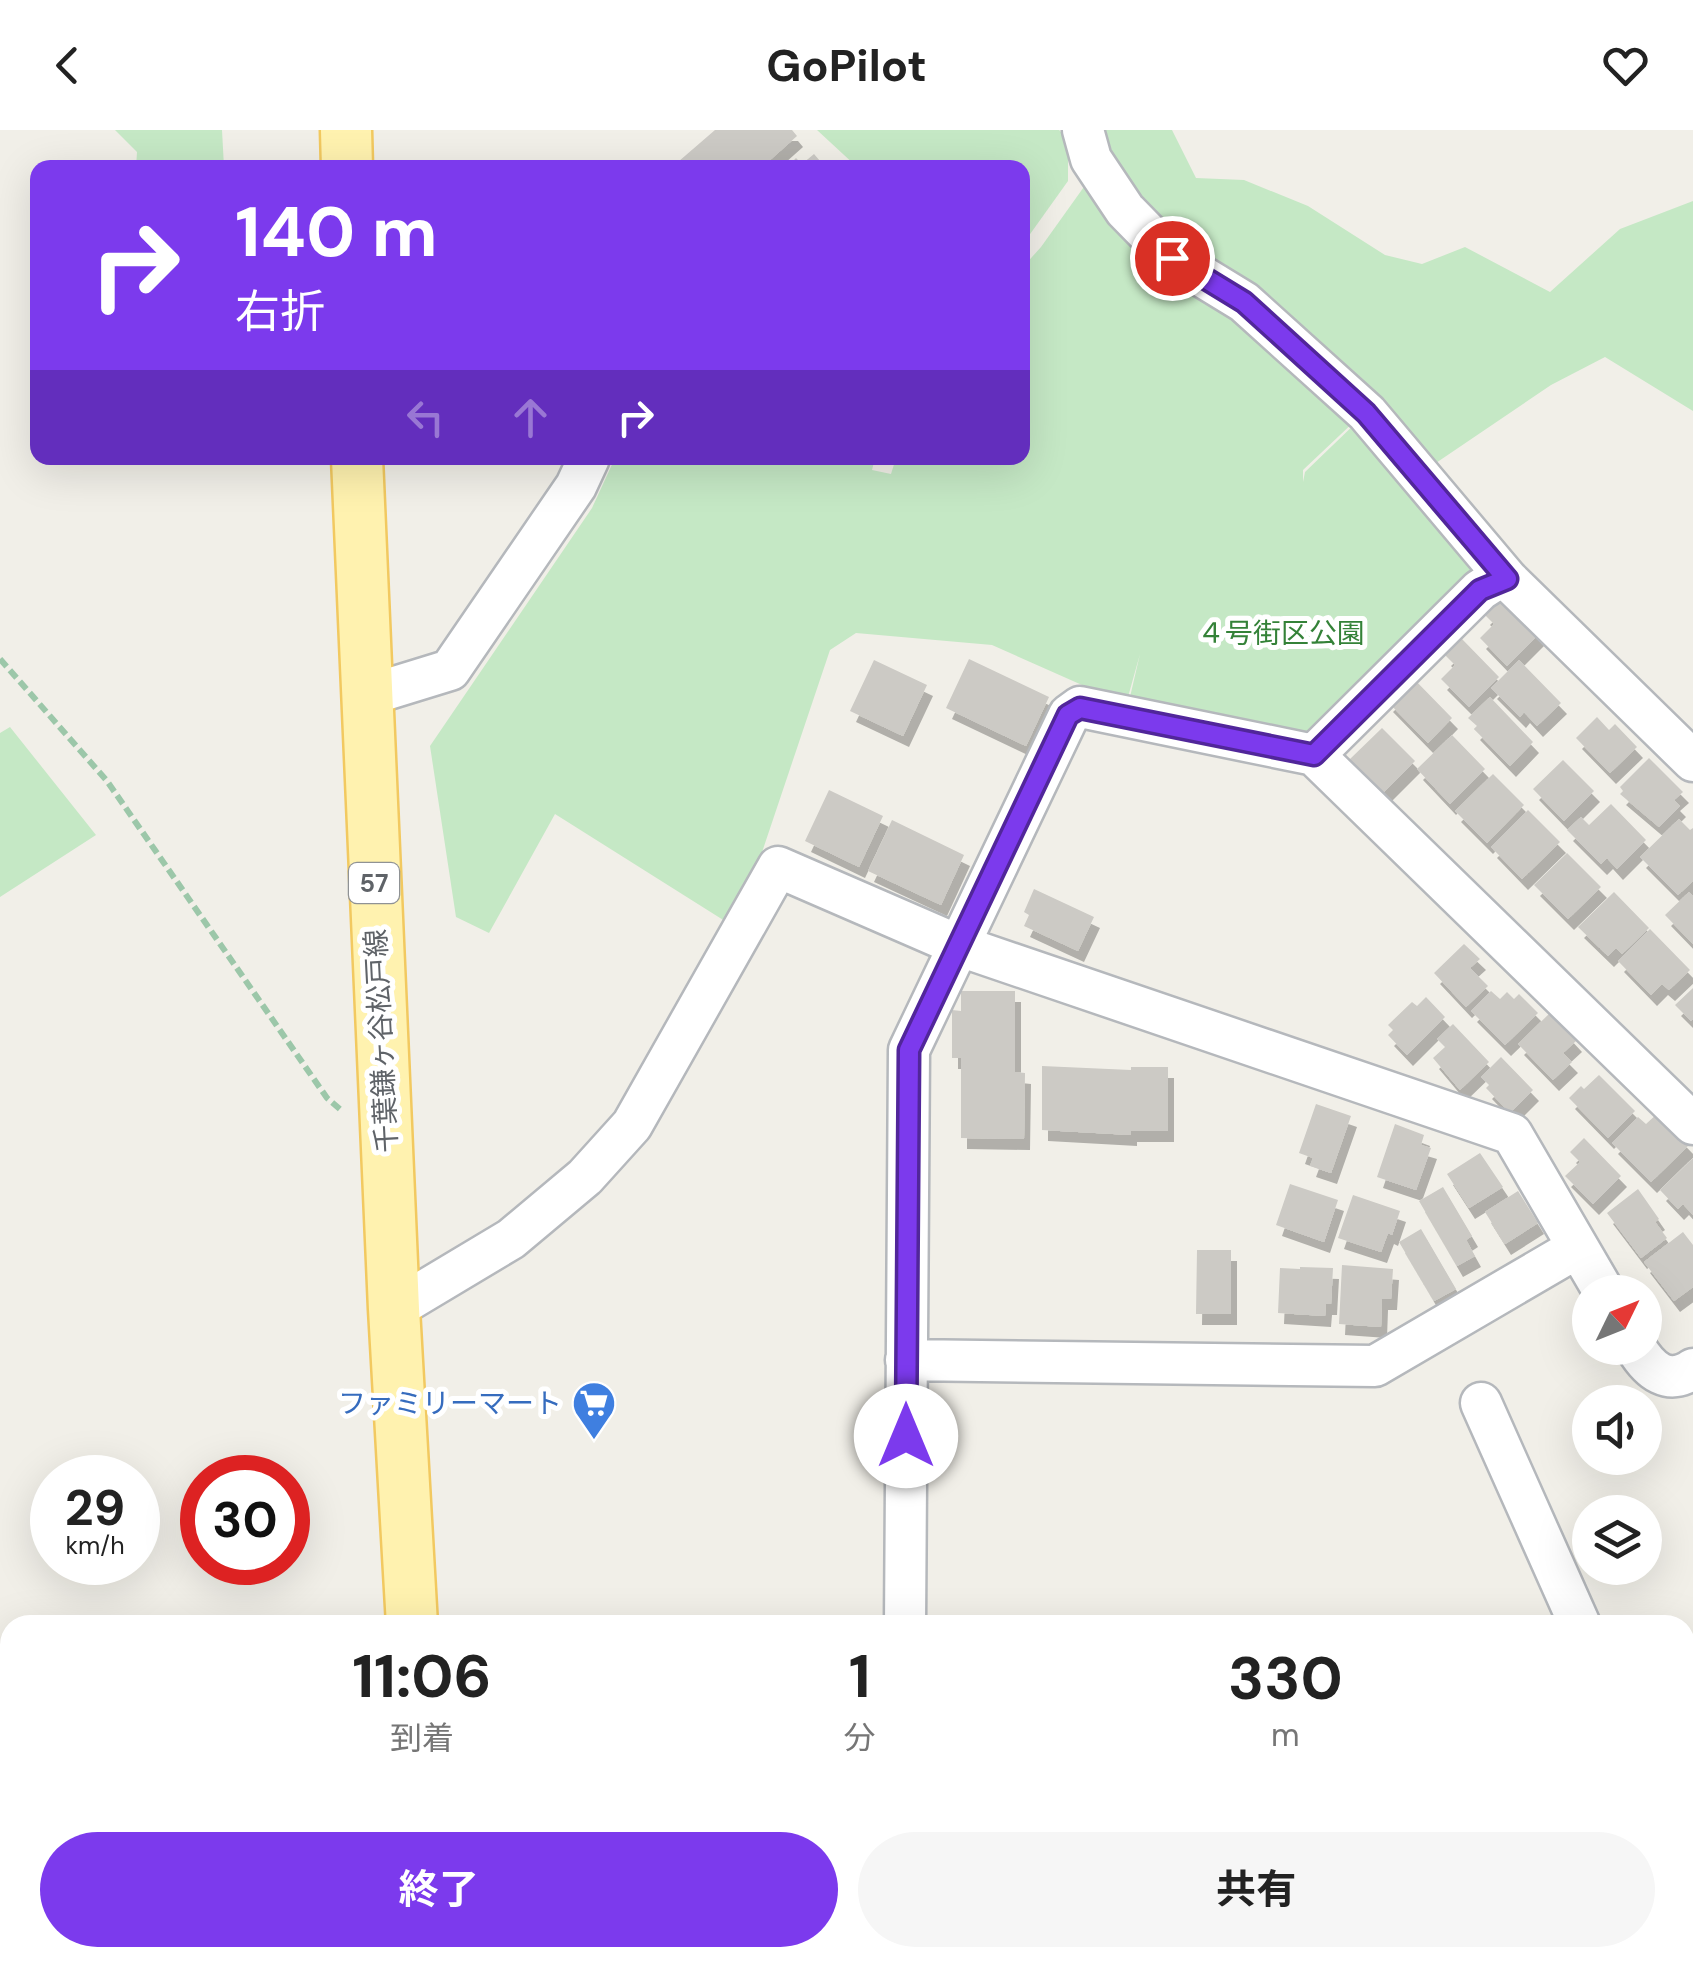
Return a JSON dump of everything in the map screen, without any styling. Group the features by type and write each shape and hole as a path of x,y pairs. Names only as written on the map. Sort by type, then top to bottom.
{"main road":[{"path":"346,130 347,160"},
{"name":"千葉鎌ヶ谷松戸線","path":"357,465 364,688 411,1615"}],"street":[{"path":"1082,130 1091,160 1126,210 1172,258 1244,302 1366,413 1507,579 1693,761"},
{"path":"364,688 385,690 450,670 576,486 585,465"},
{"path":"1314,755 1480,590 1507,579"},
{"path":"905,1615 909,1050 1068,715 1080,708 1314,755 1693,1124"},
{"path":"394,1309 512,1239 585,1177 632,1126 778,867 960,946 1512,1134 1594,1275"},
{"path":"906,1360 1375,1366 1577,1248"},
{"path":"1647,1365 1663,1377 1681,1377 1693,1369"},
{"path":"1481,1403 1576,1615"}],"path":[{"path":"0,659 106,781 327,1098 386,1144"}],"green space":[{"path":"115,130 222,130 224,160 136,160 137,152"},
{"path":"817,130 1059,130 1068,139 1068,181 1030,234 1030,160 849,160"},
{"path":"1092,130 1172,130 1196,178 1244,180 1308,206 1385,255 1422,264 1465,247 1550,292 1620,229 1693,201 1693,411 1605,357 1551,385 1430,467 1135,206"},
{"name":"４号街区公園","path":"1086,184 1358,418 1303,470 1303,482 1305,472 1360,419 1486,562 1316,729 1304,732 1130,697 1140,654 1128,697 1082,685 992,645 856,633 830,650 756,870 728,923 555,814 489,933 456,917 430,746 592,508 612,465 873,465 872,470 891,474 894,465 1030,465 1030,259"},
{"path":"10,727 96,835 0,897 0,733"}],"building":[{"path":"715,130 792,130 797,136 770,160 680,160"},
{"path":"1500,598 1538,635 1507,666 1480,638 1494,624 1484,614"},
{"path":"1462,639 1499,677 1469,707 1441,679 1455,665 1445,655"},
{"path":"969,659 1049,697 1026,746 946,708"},
{"path":"874,660 927,685 903,736 850,711"},
{"path":"1519,660 1561,703 1537,726 1524,712 1520,717 1491,688"},
{"path":"1412,677 1452,718 1428,743 1387,701"},
{"path":"1490,697 1533,742 1510,766 1468,718"},
{"path":"1597,717 1609,730 1615,724 1637,747 1610,773 1576,738"},
{"path":"1382,728 1415,761 1382,794 1349,760"},
{"path":"1452,735 1485,769 1450,804 1417,769"},
{"path":"1649,758 1683,792 1674,800 1680,806 1659,827 1620,794 1620,787"},
{"path":"1563,760 1594,791 1564,821 1533,789"},
{"path":"1493,774 1524,805 1487,843 1455,811"},
{"path":"829,790 883,816 859,867 805,841"},
{"path":"1611,804 1646,840 1617,869 1607,858 1601,864 1567,830 1581,817 1589,825"},
{"path":"1528,810 1560,842 1522,879 1491,847"},
{"path":"1679,819 1690,830 1693,828 1693,881 1678,895 1640,857"},
{"path":"892,820 964,855 941,905 868,871"},
{"path":"1567,853 1601,887 1568,919 1534,885"},
{"path":"1034,889 1094,917 1078,951 1024,926 1029,915 1024,912"},
{"path":"1614,892 1649,928 1622,954 1616,948 1608,956 1578,927"},
{"path":"1689,892 1693,896 1693,944 1665,915"},
{"path":"1650,929 1690,970 1669,990 1662,984 1651,995 1618,961"},
{"path":"1464,944 1480,959 1470,968 1488,986 1466,1007 1434,973"},
{"path":"1693,988 1693,1019 1691,1021 1675,1005"},
{"path":"961,991 1015,991 1015,1072 1025,1073 1024,1139 961,1138 961,1058 952,1058 952,1010 961,1011"},
{"path":"1491,991 1500,999 1507,992 1514,999 1519,994 1538,1013 1505,1045 1471,1011"},
{"path":"1426,997 1445,1017 1407,1055 1388,1035 1393,1030 1388,1025 1412,1002 1417,1006"},
{"path":"1550,1013 1576,1041 1563,1053 1572,1062 1553,1080 1518,1044"},
{"path":"1453,1024 1489,1062 1460,1090 1433,1058 1445,1047 1437,1039"},
{"path":"1501,1057 1533,1090 1510,1113 1486,1088 1489,1085 1481,1077"},
{"path":"1042,1066 1131,1070 1168,1067 1168,1131 1131,1131 1131,1135 1042,1130"},
{"path":"1599,1075 1635,1111 1608,1138 1569,1098"},
{"path":"1316,1104 1351,1116 1331,1173 1310,1166 1313,1158 1299,1153"},
{"path":"1658,1113 1689,1145 1651,1182 1612,1143 1638,1117 1646,1124"},
{"path":"1395,1124 1424,1135 1421,1145 1431,1148 1416,1190 1377,1177"},
{"path":"1584,1138 1621,1176 1593,1204 1565,1176 1580,1162 1570,1152"},
{"path":"1480,1153 1503,1187 1469,1208 1447,1174"},
{"path":"1693,1158 1693,1215 1683,1204 1678,1209 1660,1190"},
{"path":"1290,1184 1338,1200 1324,1242 1276,1225"},
{"path":"1443,1187 1472,1236 1466,1240 1475,1256 1457,1266 1419,1201"},
{"path":"1638,1189 1667,1238 1641,1258 1607,1213"},
{"path":"1518,1191 1538,1223 1505,1244 1485,1212"},
{"path":"1353,1195 1400,1211 1381,1252 1338,1238"},
{"path":"1421,1229 1456,1289 1434,1301 1399,1242"},
{"path":"1683,1232 1693,1245 1693,1287 1674,1301 1662,1285 1662,1275 1654,1275 1644,1262"},
{"path":"1197,1250 1231,1250 1231,1314 1196,1314"},
{"path":"1342,1265 1393,1269 1391,1299 1382,1299 1381,1327 1339,1324"},
{"path":"1280,1268 1333,1268 1331,1304 1326,1304 1325,1316 1278,1313"}],"place":[{"name":"ファミリーマート","path":"594,1441"}],"route":[{"path":"906,1436 909,1050 1068,715 1080,708 1314,755 1480,590 1494,581 1507,579 1366,413 1244,302 1172,258"}]}
